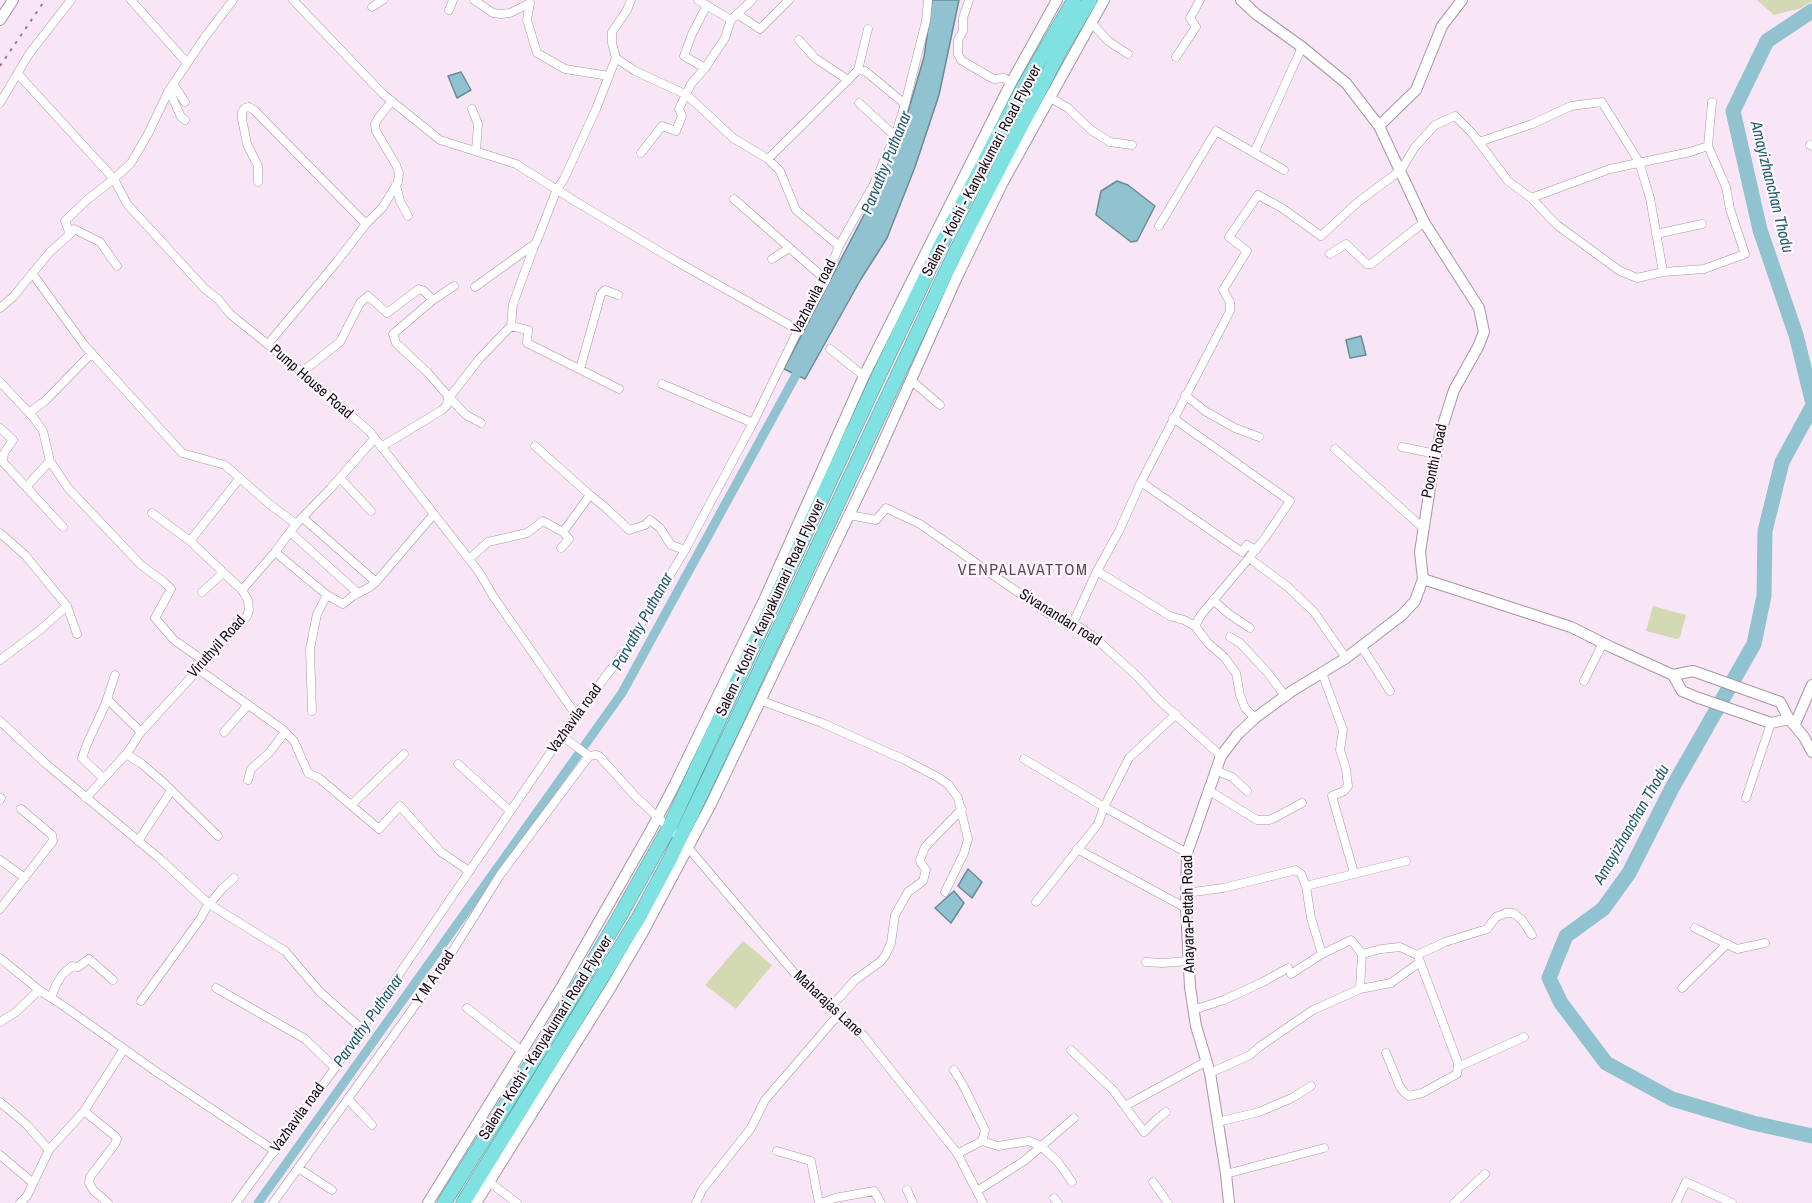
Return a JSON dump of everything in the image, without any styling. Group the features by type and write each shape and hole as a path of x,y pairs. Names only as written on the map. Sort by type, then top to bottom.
{"highway":[{"name":"Salem - Kochi - Kanyakumari Road Flyover","path":"444,1203 562,1014 669,828 941,245 1023,88 1074,0"},
{"name":"Salem - Kochi - Kanyakumari Road Flyover","path":"463,1203 684,842 955,253 1061,49 1090,0"}],"street":[{"path":"0,20 14,0"},
{"path":"0,103 29,54 71,0"},
{"path":"131,0 187,63"},
{"path":"70,234 65,221 131,163 171,87 233,0"},
{"path":"292,0 383,94 440,140 516,164 674,260 800,330"},
{"path":"372,7 383,0"},
{"path":"448,10 453,0"},
{"path":"474,0 493,13 501,14 510,13 531,1"},
{"path":"448,396 511,326 513,304 557,189 564,179 616,58 612,33 627,10 630,0"},
{"path":"698,0 760,29 789,0"},
{"path":"641,153 662,126 676,131 682,116 679,109 691,84 725,38 734,17 752,0"},
{"name":"Vazhavila road","path":"236,1203 335,1068 576,715 625,651 685,550 826,280 839,246 874,183 895,136 926,21 928,0"},
{"path":"969,0 963,18 963,31 958,40 958,54 962,60 990,77 1004,78 1011,83"},
{"path":"428,1203 567,979 657,818 736,659 864,376 1011,83 1057,0"},
{"path":"476,1203 616,979 642,934 684,842 711,804 762,701 912,381 957,277 1002,182 1104,0"},
{"path":"1176,57 1196,27 1190,18 1200,0"},
{"name":"Poonthi Road","path":"1241,0 1264,21 1302,47 1346,83 1379,126 1424,222 1479,308 1484,332 1446,410 1436,454 1422,527 1420,552 1423,579"},
{"path":"1379,126 1416,90 1442,26 1462,0"},
{"path":"531,1 527,20 537,53 565,69 609,76"},
{"path":"705,68 684,56 707,5"},
{"path":"1091,22 1108,41 1128,54"},
{"path":"768,159 858,70 868,29"},
{"path":"799,40 815,58 848,80"},
{"path":"1254,153 1302,47"},
{"path":"616,58 635,71 687,95 734,138 768,159 780,171 795,210 839,246"},
{"path":"858,70 865,71 905,104"},
{"name":"Pump House Road","path":"18,74 114,179 127,204 205,289 218,299 230,314 302,372 370,432 469,559 576,715"},
{"path":"171,87 185,102"},
{"path":"171,87 181,117 185,120"},
{"path":"1049,97 1068,108 1090,130 1110,142 1132,145"},
{"path":"268,344 366,224 383,207 396,185 399,174 396,165 376,131 375,124 392,101"},
{"path":"1479,142 1532,124 1571,106 1602,102 1639,162 1650,198 1663,272"},
{"path":"1073,623 1173,418 1230,311 1230,302 1223,290 1247,251 1229,237 1258,195 1282,208 1321,236 1358,202 1401,170 1415,147 1435,125 1455,116 1472,133 1508,181 1531,198 1557,225 1620,271 1637,278 1663,272 1704,269 1745,254 1730,209 1726,187 1708,146 1712,102"},
{"path":"859,103 895,136"},
{"path":"258,182 258,166 247,144 242,119 244,108 249,107 366,224"},
{"path":"472,109 478,123 476,151"},
{"path":"1159,226 1216,131 1284,170"},
{"path":"1531,198 1610,169 1708,146"},
{"path":"396,185 400,201 408,216"},
{"path":"734,199 826,280"},
{"path":"1330,254 1346,244 1367,264 1371,264 1424,222"},
{"path":"1656,234 1702,224"},
{"path":"0,308 13,297 50,252 74,229 99,242 117,266"},
{"path":"475,287 536,243"},
{"path":"772,259 789,248"},
{"path":"32,273 92,353 182,453 225,465 239,479 296,524"},
{"path":"454,286 433,300 396,331 393,338 466,415 481,423"},
{"path":"302,372 340,342 360,303 368,296 387,313 419,289 433,300"},
{"path":"580,369 601,294 604,290 618,295"},
{"path":"511,326 528,330 527,343 620,389"},
{"path":"830,349 864,376"},
{"path":"29,413 46,400 92,353"},
{"path":"912,381 940,405"},
{"path":"0,382 43,431 50,461 68,488 123,548 171,589 155,618 174,640 204,661"},
{"path":"662,384 753,423"},
{"path":"1185,395 1215,417 1235,428 1259,436"},
{"path":"381,447 442,410 447,405 448,396"},
{"path":"1173,418 1290,501 1256,550 1201,615 1195,626"},
{"path":"0,428 13,440 4,453 3,462 63,527"},
{"path":"152,513 190,541 242,590 296,524 374,439"},
{"path":"535,446 629,530 645,525 650,520 660,528 671,545 685,550"},
{"path":"1402,447 1436,454"},
{"path":"1335,449 1422,527"},
{"path":"26,487 50,461"},
{"path":"340,478 371,511"},
{"path":"190,541 239,479"},
{"path":"1141,482 1242,552 1248,545 1256,550"},
{"path":"563,532 590,495"},
{"name":"Sivanandan road","path":"849,515 876,520 886,507 920,524 1049,614 1073,623 1093,636 1221,756"},
{"path":"275,552 327,595 343,604 376,582 434,514"},
{"path":"303,518 376,582"},
{"path":"469,559 488,542 527,533 543,520 563,532 569,539 561,548"},
{"path":"290,532 358,593"},
{"path":"0,533 25,555 67,606 77,634"},
{"path":"1249,558 1288,587 1314,612 1346,658"},
{"path":"1097,571 1170,616 1195,626 1208,643 1224,657 1236,674 1245,708 1255,718"},
{"path":"202,592 223,573"},
{"path":"1423,579 1571,627 1672,675 1682,691 1696,697 1766,721 1792,722"},
{"name":"Anayara-Pettah Road","path":"1228,1202 1226,1174 1210,1073 1196,1026 1190,987 1186,853 1221,756 1238,735 1255,718 1346,658 1402,615 1415,601 1423,579"},
{"name":"Viruthyil Road","path":"86,798 126,754 141,732 247,616 248,600 242,590"},
{"path":"312,711 310,649 317,614 327,595"},
{"path":"1214,600 1228,614 1250,628"},
{"path":"0,660 67,606"},
{"path":"1230,637 1247,650 1286,697"},
{"path":"1584,681 1603,643"},
{"path":"1361,646 1390,691"},
{"path":"198,669 271,719 294,741 308,773 320,778 379,829 400,806 441,852 469,871"},
{"path":"1672,675 1693,671 1780,702 1812,752"},
{"path":"1322,673 1342,723 1341,750 1348,786 1344,791 1332,796 1354,873"},
{"path":"103,778 82,758 115,675"},
{"path":"1792,722 1812,685"},
{"path":"107,699 141,732"},
{"path":"762,701 822,723 939,778 949,785 958,798 968,839 964,853 945,892"},
{"path":"224,732 248,705"},
{"path":"1036,902 1098,824 1129,758 1176,714"},
{"path":"0,721 209,904 285,951 320,992 362,1029"},
{"path":"1746,798 1766,721"},
{"path":"249,780 251,769 269,753 285,732"},
{"name":"Maharajas Lane","path":"562,736 592,756 599,756 636,797 684,842 802,982 863,1035 957,1154 983,1203"},
{"path":"351,805 404,753"},
{"path":"126,754 141,764 218,836"},
{"name":"Y M A road","path":"273,1203 442,968 500,875 592,756"},
{"path":"1024,759 1186,853"},
{"path":"458,764 510,812"},
{"path":"1215,770 1232,777 1247,791"},
{"path":"1208,790 1257,820 1269,820 1302,802"},
{"path":"138,841 171,791"},
{"path":"0,909 52,843 53,838 21,809"},
{"path":"831,1007 850,985 885,956 891,942 895,915 908,892 923,881 926,870 920,860 925,848 962,810"},
{"path":"1077,849 1186,908"},
{"path":"0,860 25,878"},
{"path":"1306,886 1406,861"},
{"path":"1186,893 1223,888 1296,870 1302,874 1306,886 1311,918 1322,954"},
{"path":"141,1001 196,926 209,904 234,878"},
{"path":"1210,1073 1250,1055 1312,1010 1360,989 1391,983 1418,959 1445,942 1487,929 1496,917 1513,913 1522,920 1532,935"},
{"path":"1695,928 1737,949 1765,943"},
{"path":"1193,1010 1224,1000 1290,971 1351,940 1362,954 1360,989"},
{"path":"1682,988 1727,944"},
{"path":"1362,954 1400,947 1418,959 1458,1063 1457,1074 1422,1094 1409,1096 1400,1087 1386,1053"},
{"path":"51,998 62,975 72,966 78,967 89,959 113,980"},
{"path":"1146,962 1189,961"},
{"path":"2,963 274,1151"},
{"path":"216,988 305,1039 335,1068"},
{"path":"0,1022 16,1012 39,990"},
{"path":"467,1008 522,1051"},
{"path":"696,1203 702,1190 751,1128 765,1100 838,1015"},
{"path":"1458,1067 1524,1037"},
{"path":"21,1203 27,1196 49,1150 84,1111 124,1049"},
{"path":"1071,1050 1113,1090 1144,1132 1166,1112"},
{"path":"1125,1106 1207,1061"},
{"path":"954,1070 985,1130 982,1141"},
{"path":"1218,1122 1258,1112 1292,1098 1311,1086"},
{"path":"348,1099 372,1125"},
{"path":"1,1105 27,1125 49,1150"},
{"path":"84,1111 117,1139 89,1179 93,1190 110,1201"},
{"path":"977,1191 1024,1161 1074,1118"},
{"path":"957,1154 982,1141 998,1146 1029,1140 1041,1146 1058,1162 1072,1182"},
{"path":"1226,1174 1324,1148"},
{"path":"777,1151 811,1161 820,1203 874,1191 881,1203"},
{"path":"0,1155 33,1183"},
{"path":"298,1168 332,1190"},
{"path":"1454,1203 1485,1174"},
{"path":"489,1182 517,1203"},
{"path":"1153,1182 1168,1203"},
{"path":"1676,1203 1686,1182 1732,1203"},
{"path":"907,1190 913,1203"},
{"path":"27,1196 35,1203"}],"green space":[{"path":"1757,0 1812,1 1801,8 1774,15"},
{"path":"1653,606 1686,615 1680,637 1677,639 1646,631"},
{"path":"743,941 772,965 736,1009 705,985"}],"water":[{"path":"932,0 959,0 939,95 915,167 887,238 861,279 805,379 784,369 880,184 907,115 924,57"},
{"path":"461,72 471,90 457,98 448,76"},
{"path":"1117,181 1128,185 1155,206 1137,241 1131,242 1096,215 1101,191"},
{"path":"1361,336 1366,355 1350,358 1346,340"},
{"path":"968,869 982,882 972,898 958,886"},
{"path":"954,891 964,903 951,923 935,908"}],"waterway":[{"name":"Amayizhanchan Thodu","path":"1812,11 1767,41 1733,111 1760,230 1796,335 1812,400"},
{"name":"Parvathy Puthanar","path":"258,1203 622,693 802,364"},
{"name":"Amayizhanchan Thodu","path":"1812,407 1782,462 1765,531 1764,596 1754,644 1672,788 1629,873 1603,909 1566,936 1549,978 1561,1003 1606,1063 1672,1099 1753,1123 1812,1136"}],"railway":[{"path":"0,66 45,0"}],"district":[{"name":"VENPALAVATTOM","path":"1023,571"}]}
